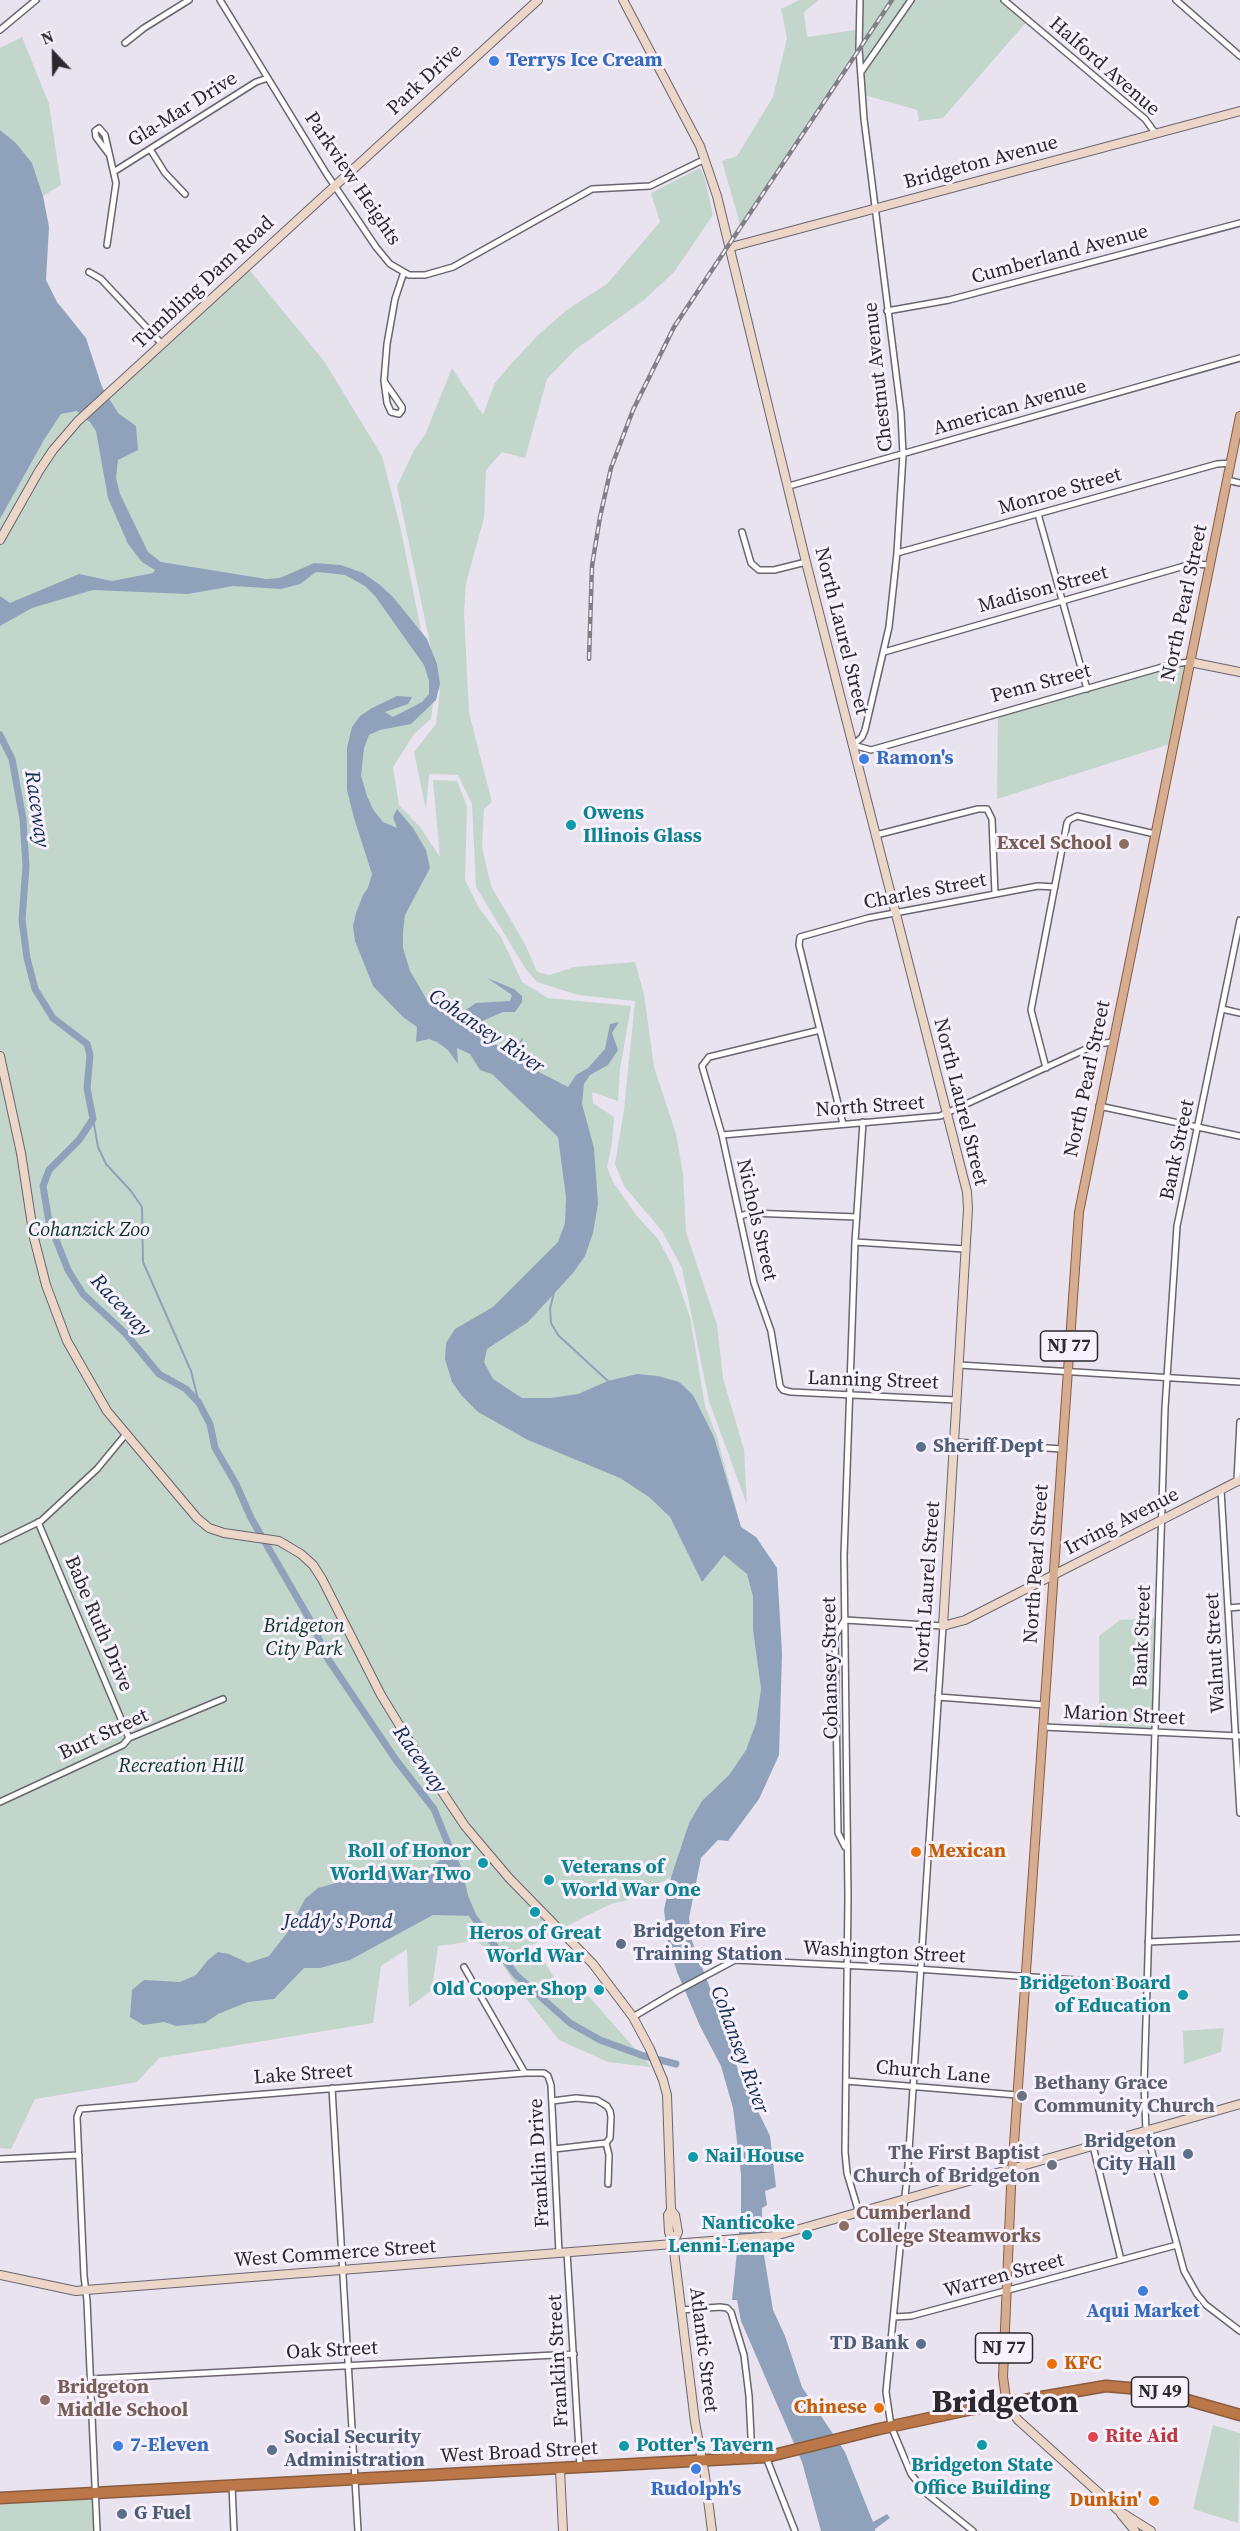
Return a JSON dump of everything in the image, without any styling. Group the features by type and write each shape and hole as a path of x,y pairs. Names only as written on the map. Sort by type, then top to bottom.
{"highway":[{"name":"NJ 49","path":"891,2426 1072,2391 1117,2386 1152,2390 1240,2415"},
{"name":"West Broad Street","path":"0,2498 766,2457 891,2426"}],"main road":[{"name":"North Pearl Street","path":"1007,2404 1003,2377 1012,2168 1081,1198 1240,416"}],"street":[{"path":"0,30 36,0"},
{"path":"125,43 144,28 189,0"},
{"name":"Parkview Heights","path":"220,0 376,247 390,264 404,272 425,275 453,267 592,189 650,186 705,159"},
{"name":"Park Drive","path":"335,184 538,0"},
{"name":"North Laurel Street","path":"623,0 705,159 713,181 806,562 968,1199 913,2088 886,2392 891,2426 903,2459 918,2484 973,2531"},
{"name":"Chestnut Avenue","path":"853,745 862,737 865,730 884,652 897,553 903,454 901,413 875,209 861,72 860,0"},
{"path":"861,72 911,0"},
{"name":"Halford Avenue","path":"1004,0 1145,119 1156,134"},
{"path":"1176,0 1240,56"},
{"name":"Gla-Mar Drive","path":"115,171 256,82 268,78"},
{"name":"Bridgeton Avenue","path":"730,247 1240,111"},
{"path":"150,149 165,173 185,194"},
{"path":"107,245 116,183 115,171 108,153"},
{"name":"Tumbling Dam Road","path":"0,540 53,450 94,406 335,184"},
{"name":"Cumberland Avenue","path":"887,311 949,300 1240,223"},
{"path":"89,272 102,279 162,344"},
{"path":"384,381 402,407 399,414 391,412 387,403 384,381 387,344 395,299 404,272"},
{"name":"American Avenue","path":"789,486 1240,358"},
{"name":"Monroe Street","path":"897,553 1217,464 1231,463"},
{"path":"1227,480 1240,483"},
{"path":"1038,514 1087,689"},
{"path":"742,532 751,563 759,570 774,570 806,562"},
{"name":"Madison Street","path":"884,652 1193,564 1210,565"},
{"name":"Penn Street","path":"853,745 871,750 1173,664 1190,662 1240,672"},
{"path":"876,835 978,809 987,809 992,819 995,894"},
{"path":"1046,1068 1031,1010 1069,820 1077,816 1155,834"},
{"name":"Charles Street","path":"820,1030 799,945 801,936 824,928 895,913 1038,886 1055,887"},
{"name":"Bank Street","path":"1240,920 1177,1226 1161,1521 1144,2085 1146,2130 1184,2271 1206,2305 1240,2331"},
{"path":"1222,1009 1240,1013"},
{"path":"820,1030 843,1124"},
{"name":"Nichols Street","path":"788,1391 780,1386 771,1331 754,1283 722,1135 702,1071 704,1061 712,1056 820,1030"},
{"name":"North Street","path":"722,1135 862,1122 923,1119 946,1113 1097,1044 1113,1042"},
{"path":"0,1056 21,1150 34,1238 46,1285 67,1341 82,1370 107,1411 126,1434 97,1469 38,1522 0,1541"},
{"path":"1099,1106 1240,1136"},
{"name":"Cohansey Street","path":"860,2212 846,2166 848,1966 844,1556 855,1242 862,1122"},
{"path":"740,1216 750,1213 857,1216"},
{"path":"855,1242 965,1249"},
{"path":"959,1365 1240,1382"},
{"name":"Lanning Street","path":"788,1391 956,1400"},
{"path":"1239,1480 1240,1422"},
{"name":"Atlantic Street","path":"126,1434 197,1518 210,1528 224,1533 279,1541 301,1554 318,1571 381,1695 465,1826 508,1878 593,1964 633,2017 657,2063 667,2096 671,2210 668,2215 668,2224 673,2243 712,2531"},
{"path":"954,1442 1062,1449"},
{"name":"Irving Avenue","path":"845,1620 943,1626 965,1620 1239,1480"},
{"name":"Walnut Street","path":"1221,1490 1238,1736 1240,1813"},
{"name":"Babe Ruth Drive","path":"38,1522 129,1738"},
{"path":"1228,1608 1240,1607"},
{"path":"845,1620 835,1636 838,1833 847,1850"},
{"name":"Marion Street","path":"938,1697 1044,1705"},
{"name":"Burt Street","path":"0,1802 123,1744 129,1738 223,1699"},
{"name":"Marion Street","path":"1043,1727 1238,1736"},
{"path":"1148,1942 1240,1938"},
{"name":"Washington Street","path":"633,2017 728,1962 742,1960 921,1969 1148,1985"},
{"name":"Franklin Drive","path":"464,1967 525,2073 547,2074 550,2081 563,2252"},
{"name":"Lake Street","path":"79,2155 78,2113 84,2107 525,2073"},
{"name":"Church Lane","path":"846,2081 1017,2095"},
{"path":"332,2088 358,2531"},
{"path":"552,2101 581,2098 597,2100 607,2106 610,2111 610,2138 606,2143 554,2148"},
{"name":"West Commerce Street","path":"0,2275 86,2290 767,2236 791,2232 1240,2104"},
{"path":"606,2143 609,2155 608,2184"},
{"path":"1093,2146 1121,2260"},
{"path":"0,2159 79,2155 98,2531"},
{"name":"Warren Street","path":"894,2317 911,2316 1177,2245"},
{"name":"Franklin Street","path":"563,2252 574,2354 580,2468"},
{"path":"681,2310 720,2307 731,2312 744,2355 749,2396 752,2458"},
{"name":"Oak Street","path":"91,2379 574,2354"},
{"path":"1007,2404 1018,2420 1119,2511 1135,2531"},
{"path":"766,2457 795,2531"},
{"path":"560,2469 563,2531"},
{"path":"232,2486 234,2531"},
{"path":"1119,2511 1151,2531"}],"green space":[{"path":"799,0 819,0 804,12 807,37 856,30 861,0 1004,0 1028,20 943,118 919,121 917,110 861,94 856,49 740,224 722,161 737,156 773,97 787,38 781,9"},
{"path":"22,37 49,104 61,185 43,196 32,163 16,143 0,130 0,48"},
{"path":"700,168 713,215 674,272 644,300 576,349 547,379 525,458 502,452 486,470 484,518 466,583 464,613 469,713 492,802 484,809 482,847 491,886 526,946 537,972 550,975 574,967 635,962 644,994 654,1067 676,1134 683,1174 686,1232 717,1325 723,1378 744,1450 747,1505 709,1401 682,1268 662,1231 624,1186 615,1164 624,1110 635,1001 578,995 537,982 525,968 476,887 472,804 458,775 429,774 426,810 414,752 436,724 440,692 397,486 414,450 425,435 452,368 483,415 495,383 511,364 539,334 568,309 607,284 660,222 651,193"},
{"name":"Bridgeton City Park","path":"246,266 324,361 382,456 400,526 434,695 431,719 414,734 393,767 399,805 420,827 440,857 433,780 457,781 467,806 465,880 479,908 501,937 522,982 548,998 631,1006 620,1069 618,1101 592,1092 593,1103 614,1117 607,1167 613,1182 636,1215 658,1239 672,1265 690,1317 705,1406 717,1437 741,1527 724,1555 747,1573 753,1597 753,1630 761,1689 756,1723 746,1750 729,1775 702,1802 689,1823 671,1877 625,1901 611,1904 586,1916 519,1952 537,1949 556,1981 586,1993 651,2067 608,2062 559,2040 521,1992 494,1952 475,1941 438,1946 432,1990 409,2007 407,1949 381,1966 373,2023 159,2058 137,2082 35,2099 11,2149 0,2148 0,519 61,414 77,411 102,387 106,394"},
{"path":"1190,662 1173,743 997,799 998,713"},
{"path":"1158,1618 1155,1732 1099,1729 1099,1636 1120,1620"},
{"path":"1224,2028 1221,2052 1184,2064 1183,2031"},
{"path":"1213,2425 1240,2433 1238,2523 1193,2509"},
{"path":"96,2492 97,2531 0,2531 0,2498"}],"water":[{"path":"0,130 16,143 32,163 43,196 49,227 46,280 57,302 86,338 102,387 118,413 136,426 138,450 118,460 116,478 120,494 148,552 161,562 266,579 280,578 314,563 341,565 363,573 380,585 393,597 427,639 437,664 440,684 436,700 411,724 380,730 369,735 364,748 361,776 374,811 383,822 397,828 393,817 397,809 413,828 426,850 430,868 405,915 403,948 410,971 427,1000 445,1010 464,1011 476,1003 510,1001 512,995 487,978 514,989 522,996 522,1002 515,1012 503,1012 471,1026 485,1039 512,1053 523,1037 521,1048 533,1069 568,1087 576,1075 588,1068 605,1049 610,1024 619,1022 612,1033 618,1050 608,1065 590,1075 584,1084 582,1104 594,1148 598,1204 593,1233 585,1256 573,1273 528,1322 487,1349 484,1362 493,1379 522,1398 551,1398 578,1394 608,1381 637,1374 658,1376 679,1382 693,1395 714,1437 741,1527 756,1537 777,1568 782,1653 779,1755 759,1799 728,1841 718,1840 701,1858 689,1918 692,1941 725,2027 738,2070 770,2136 776,2187 765,2191 767,2205 762,2208 762,2243 773,2310 785,2336 802,2387 845,2452 873,2522 887,2514 890,2518 875,2531 821,2531 802,2462 741,2321 737,2300 732,2300 741,2213 741,2174 733,2108 721,2066 700,2026 677,1972 668,1942 664,1910 671,1877 689,1823 702,1801 729,1775 746,1750 756,1723 761,1689 753,1630 753,1597 747,1574 724,1555 702,1582 670,1517 649,1497 620,1478 528,1440 478,1412 452,1382 445,1359 446,1343 455,1329 493,1307 558,1242 565,1223 566,1197 558,1137 492,1074 480,1070 470,1054 457,1048 458,1064 448,1050 437,1042 429,1039 416,1042 417,1027 403,1017 373,986 355,941 353,926 356,913 372,874 347,790 347,748 352,727 360,716 397,696 412,697 408,704 385,712 393,717 422,702 429,694 429,681 424,665 375,596 365,586 345,575 328,573 316,572 300,584 281,589 233,586 188,594 93,590 32,608 0,626 0,596 10,603 79,574 112,581 153,573 155,570 142,562 128,544 108,498 96,431 90,422 77,411 61,414 0,519"},
{"name":"Jeddy's Pond","path":"449,1850 459,1871 465,1898 473,1916 433,1915 350,1960 320,1968 304,1968 274,1999 248,2002 218,2014 205,2023 176,2026 164,2022 143,2025 130,2017 132,1990 144,1980 180,1982 196,1975 218,1952 229,1954 248,1963 269,1956 287,1933 305,1899 318,1888 346,1880 365,1867 381,1866 418,1872 438,1862"}],"waterway":[{"name":"Raceway","path":"0,735 12,759 23,819 26,866 22,920 27,958 35,989 53,1018 87,1044 90,1055 87,1088 93,1119 79,1140 49,1170 43,1186 49,1222 68,1270 83,1294 125,1333 159,1374 186,1389 199,1403 210,1424 215,1448 236,1484 251,1518 313,1625 326,1656 396,1760 434,1809 459,1871 465,1898 473,1916 516,1975 570,2023 600,2040 644,2056 676,2064"},
{"name":"Raceway","path":"93,1119 98,1147 106,1164 131,1191 142,1207 143,1262 191,1371 199,1403"},
{"path":"554,1292 550,1309 551,1323 558,1335 609,1382"}],"railway":[{"path":"589,659 592,566 600,517 611,468 633,410 674,327 892,0"}],"place":[{"name":"Terrys Ice Cream","path":"494,61"},
{"name":"Ramon's","path":"864,759"},
{"name":"Owens Illinois Glass","path":"571,825"},
{"name":"Excel School","path":"1124,844"},
{"name":"Sheriff Dept","path":"921,1447"},
{"name":"Mexican","path":"916,1852"},
{"name":"Roll of Honor World War Two","path":"483,1863"},
{"name":"Veterans of World War One","path":"549,1880"},
{"name":"Heros of Great World War","path":"535,1912"},
{"name":"Bridgeton Fire Training Station","path":"621,1944"},
{"name":"Old Cooper Shop","path":"599,1990"},
{"name":"Bridgeton Board of Education","path":"1183,1995"},
{"name":"Bethany Grace Community Church","path":"1022,2096"},
{"name":"Bridgeton City Hall","path":"1188,2154"},
{"name":"Nail House","path":"693,2157"},
{"name":"The First Baptist Church of Bridgeton","path":"1052,2165"},
{"name":"Cumberland College Steamworks","path":"844,2226"},
{"name":"Nanticoke Lenni-Lenape","path":"807,2235"},
{"name":"Aqui Market","path":"1143,2291"},
{"name":"TD Bank","path":"921,2344"},
{"name":"KFC","path":"1052,2364"},
{"name":"Bridgeton Middle School","path":"45,2400"},
{"name":"Chinese","path":"879,2408"},
{"name":"Rite Aid","path":"1093,2437"},
{"name":"Bridgeton State Office Building","path":"982,2445"},
{"name":"7-Eleven","path":"118,2446"},
{"name":"Potter's Tavern","path":"624,2446"},
{"name":"Social Security Administration","path":"272,2450"},
{"name":"Rudolph's","path":"696,2469"},
{"name":"Dunkin'","path":"1154,2501"},
{"name":"G Fuel","path":"122,2514"}],"district":[{"name":"Bridgeton","path":"1005,2404"}],"water label":[{"name":"Cohansey River","path":"486,1032"},
{"name":"Cohansey River","path":"739,2050"}],"park label":[{"name":"Cohanzick Zoo","path":"89,1231"},
{"name":"Recreation Hill","path":"181,1767"}]}
